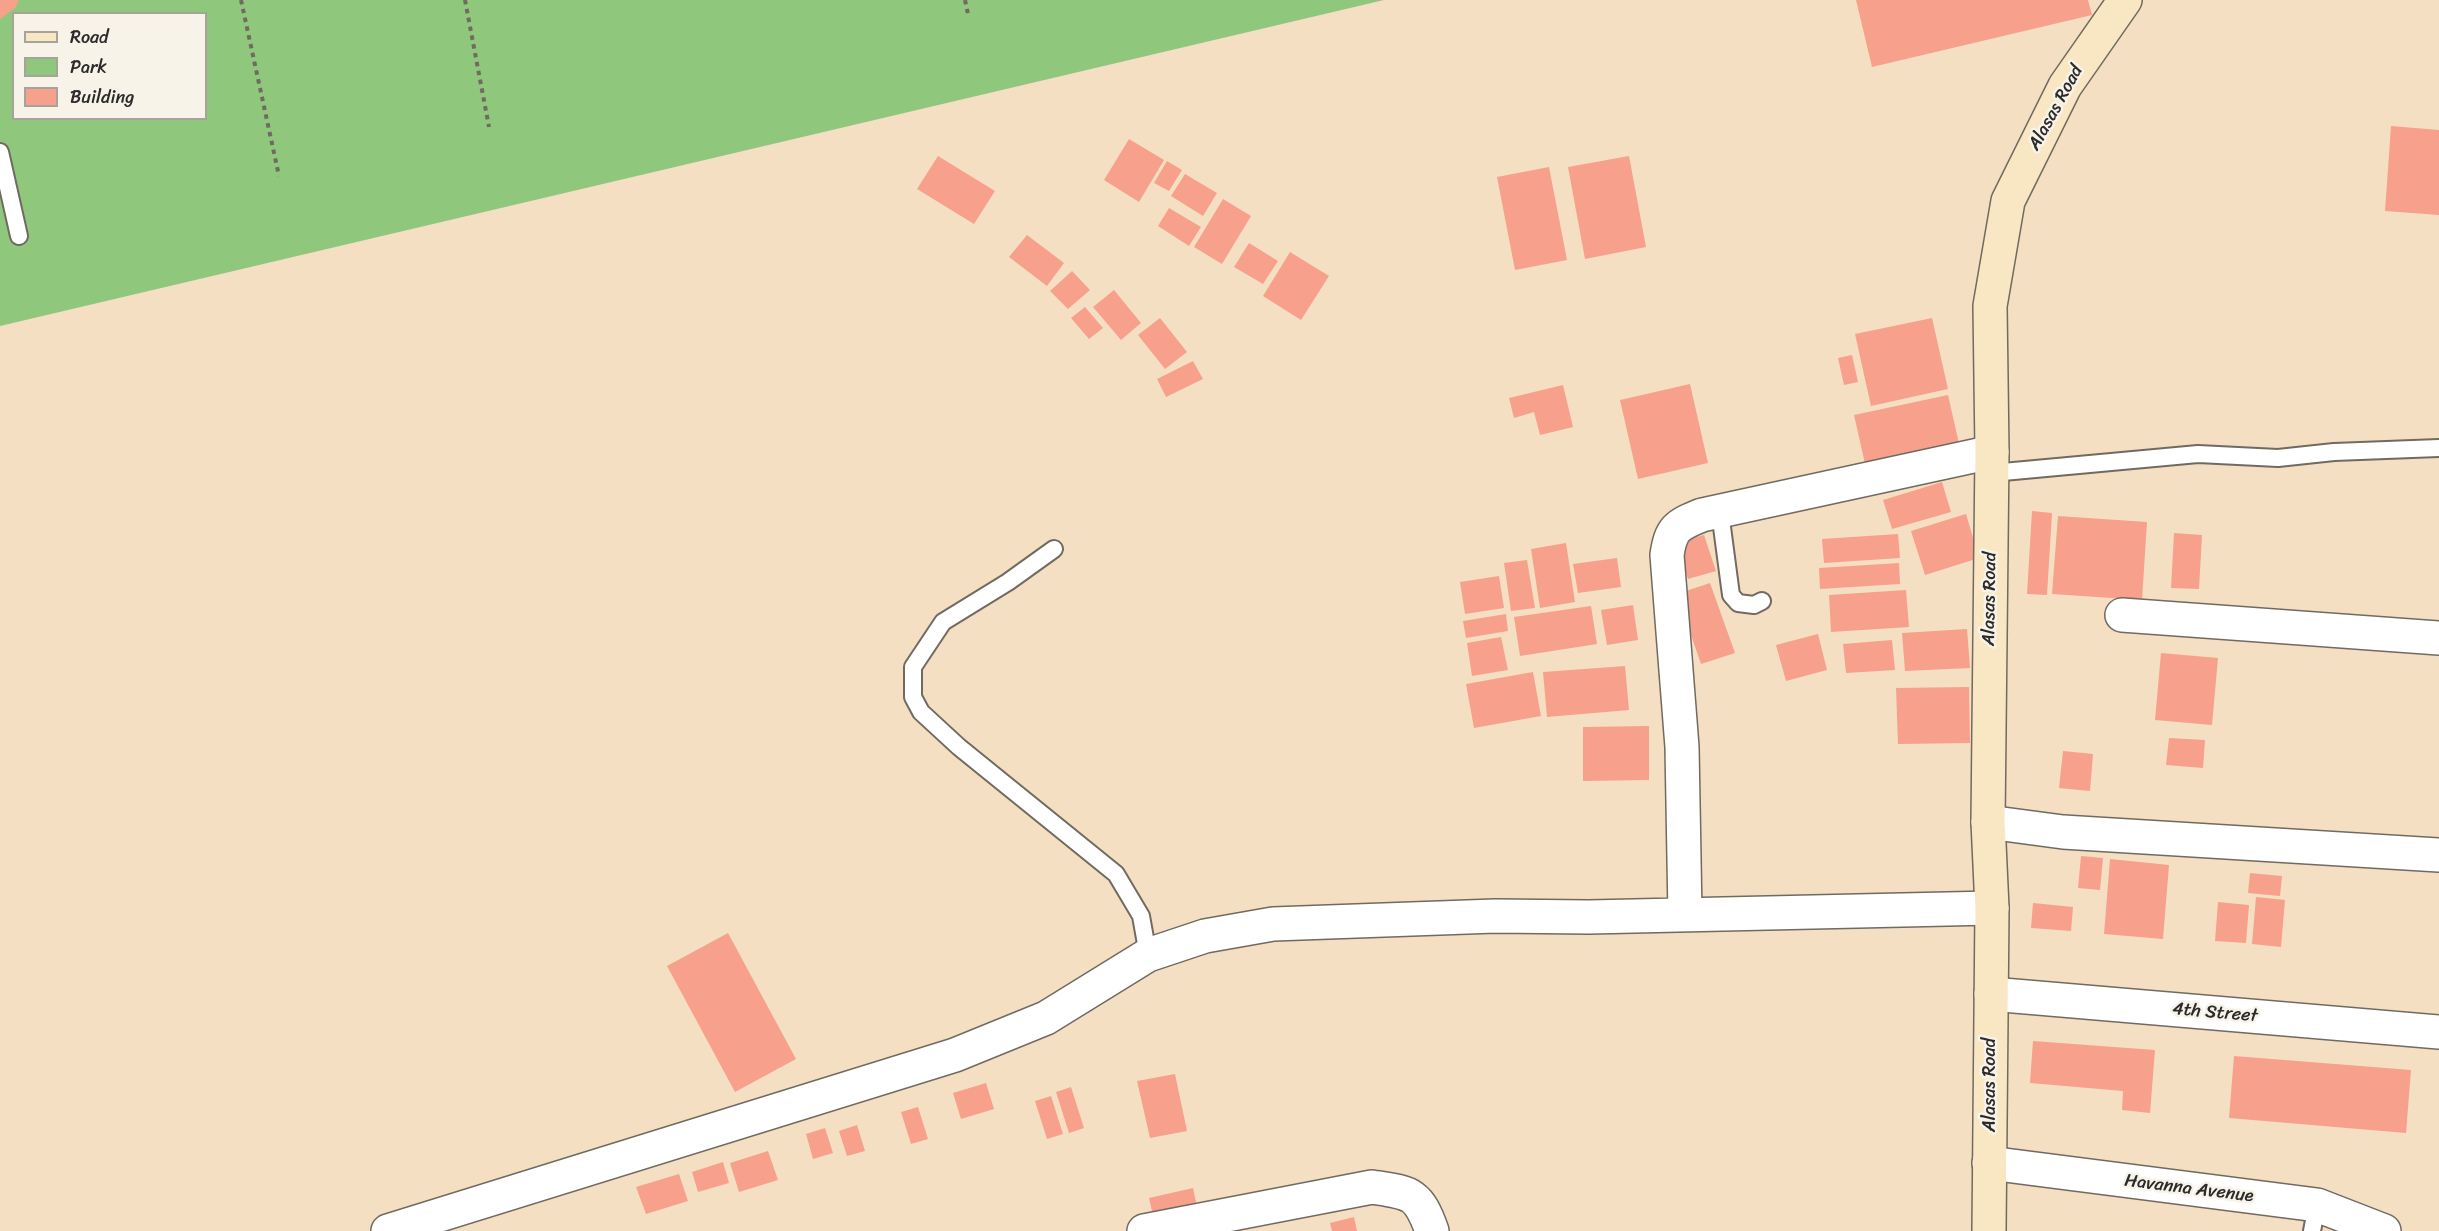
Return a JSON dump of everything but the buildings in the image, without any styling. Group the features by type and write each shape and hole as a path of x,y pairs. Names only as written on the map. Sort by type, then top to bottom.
{"street":[{"name":"Alasas Road","path":"1989,1231 1992,908 1988,822 1992,462 1990,306 2008,201 2066,86 2125,0"},
{"path":"1685,915 1682,747 1667,555 1670,536 1684,522 1720,512 1992,462"},
{"path":"2122,615 2439,638"},
{"path":"1988,822 2063,832 2439,855"},
{"path":"388,1231 955,1055 1046,1018 1148,955 1205,936 1274,924 1495,916 1685,915 1992,908"},
{"name":"4th Street","path":"1990,994 2439,1032"},
{"name":"Havanna Avenue","path":"1989,1163 2384,1231"},
{"path":"1144,1231 1372,1187 1404,1192 1423,1206 1432,1231"}],"lane":[{"path":"0,152 19,236"},
{"path":"1992,462 2198,454 2278,458 2334,452 2439,448"},
{"path":"1720,512 1731,595 1738,603 1754,606 1761,600"},
{"path":"1054,549 1008,582 943,622 913,667 913,697 921,712 959,747 1116,874 1141,916 1148,955"}],"path":[{"path":"241,0 279,176"},
{"path":"465,0 489,127"},
{"path":"965,0 968,14"}],"green space":[{"path":"0,0 1384,0 0,326"}]}
